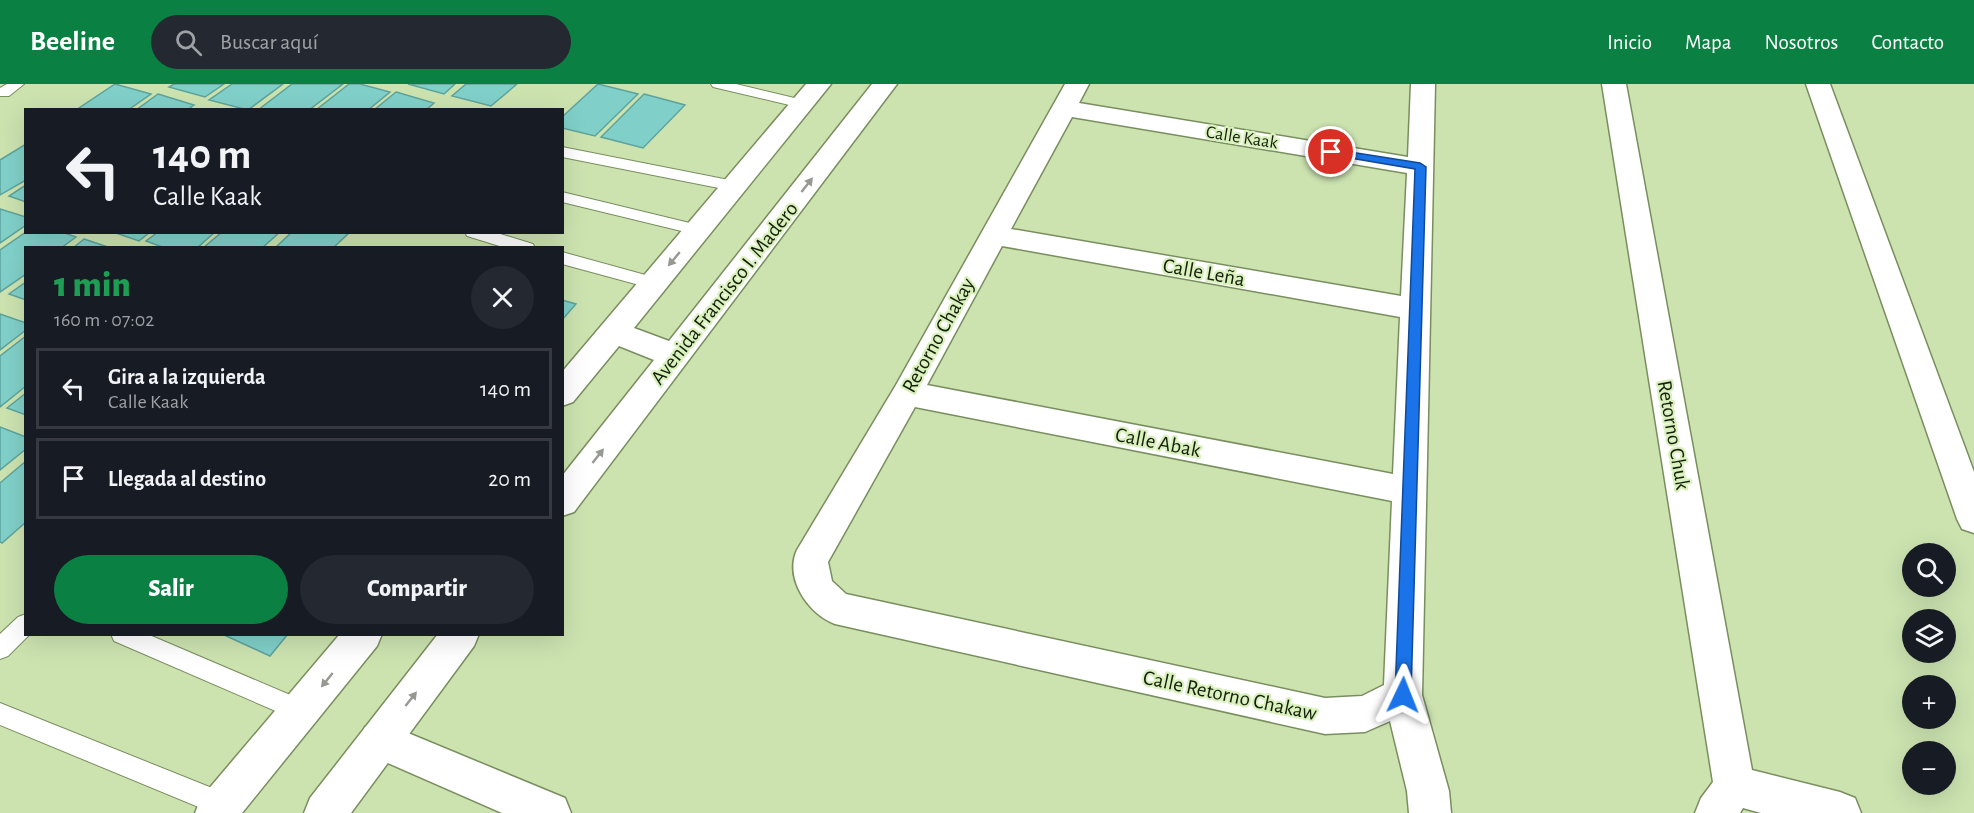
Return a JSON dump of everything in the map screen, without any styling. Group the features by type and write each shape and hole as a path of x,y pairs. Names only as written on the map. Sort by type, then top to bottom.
{"street":[{"name":"Avenida Francisco I. Madero","path":"564,499 885,84"},
{"path":"1423,84 1403,695 1428,791 1430,813"},
{"name":"Retorno Chuk","path":"1614,84 1725,800"},
{"path":"1818,84 1974,519"},
{"path":"564,392 811,94"},
{"name":"Calle Kaak","path":"1071,96 1420,167"},
{"name":"Retorno Chakay","path":"816,588 810,561 907,393 1071,96"},
{"name":"Calle Leña","path":"993,235 1415,309"},
{"path":"614,332 675,356"},
{"name":"Calle Abak","path":"907,393 1410,491"},
{"name":"Calle Retorno Chakaw","path":"816,588 835,608 1325,717 1365,714 1403,695"},
{"path":"220,809 362,636"},
{"path":"325,813 458,636"},
{"path":"379,741 550,813"},
{"path":"1725,800 1840,813"}],"lane":[{"path":"0,92 4,93 17,84"},
{"path":"718,84 811,94"},
{"path":"564,152 735,186"},
{"path":"564,197 698,230"},
{"path":"480,234 520,246"},
{"path":"564,259 654,283"},
{"path":"0,648 24,626"},
{"path":"127,636 301,711"},
{"path":"0,714 220,809"}],"building":[{"path":"115,84 151,94 131,108 79,108"},
{"path":"174,84 224,84 205,97 169,87"},
{"path":"232,84 283,84 251,108 240,108 209,100"},
{"path":"292,84 343,84 312,108 261,108"},
{"path":"349,84 360,84 390,92 370,108 319,108"},
{"path":"408,84 455,84 444,94"},
{"path":"466,84 517,84 491,106 452,96"},
{"path":"598,84 638,94 595,136 564,128 564,115"},
{"path":"396,92 434,103 428,108 376,108"},
{"path":"158,94 194,105 190,108 139,108"},
{"path":"644,94 685,105 643,148 601,137"},
{"path":"24,145 24,181 0,195 0,160"},
{"path":"24,186 24,201 9,196"},
{"path":"0,209 24,216 24,226 0,243"},
{"path":"24,233 68,234 76,237 64,246 24,246 24,275 0,292 0,250"},
{"path":"119,234 148,234 139,241"},
{"path":"155,234 213,234 199,246 160,246 146,241"},
{"path":"220,234 278,234 264,246 205,246"},
{"path":"290,234 348,234 335,246 277,246"},
{"path":"84,239 105,246 75,246"},
{"path":"24,283 24,299 9,294"},
{"path":"564,301 576,304 564,318"},
{"path":"0,314 24,322 24,332 0,350"},
{"path":"24,338 24,388 0,407 0,356"},
{"path":"24,395 24,414 7,408"},
{"path":"0,427 24,436 24,451 0,470"},
{"path":"24,463 24,524 2,543 0,542 0,483"},
{"path":"226,636 286,636 270,656"}],"route":[{"path":"1331,152 1420,167 1403,695"}]}
